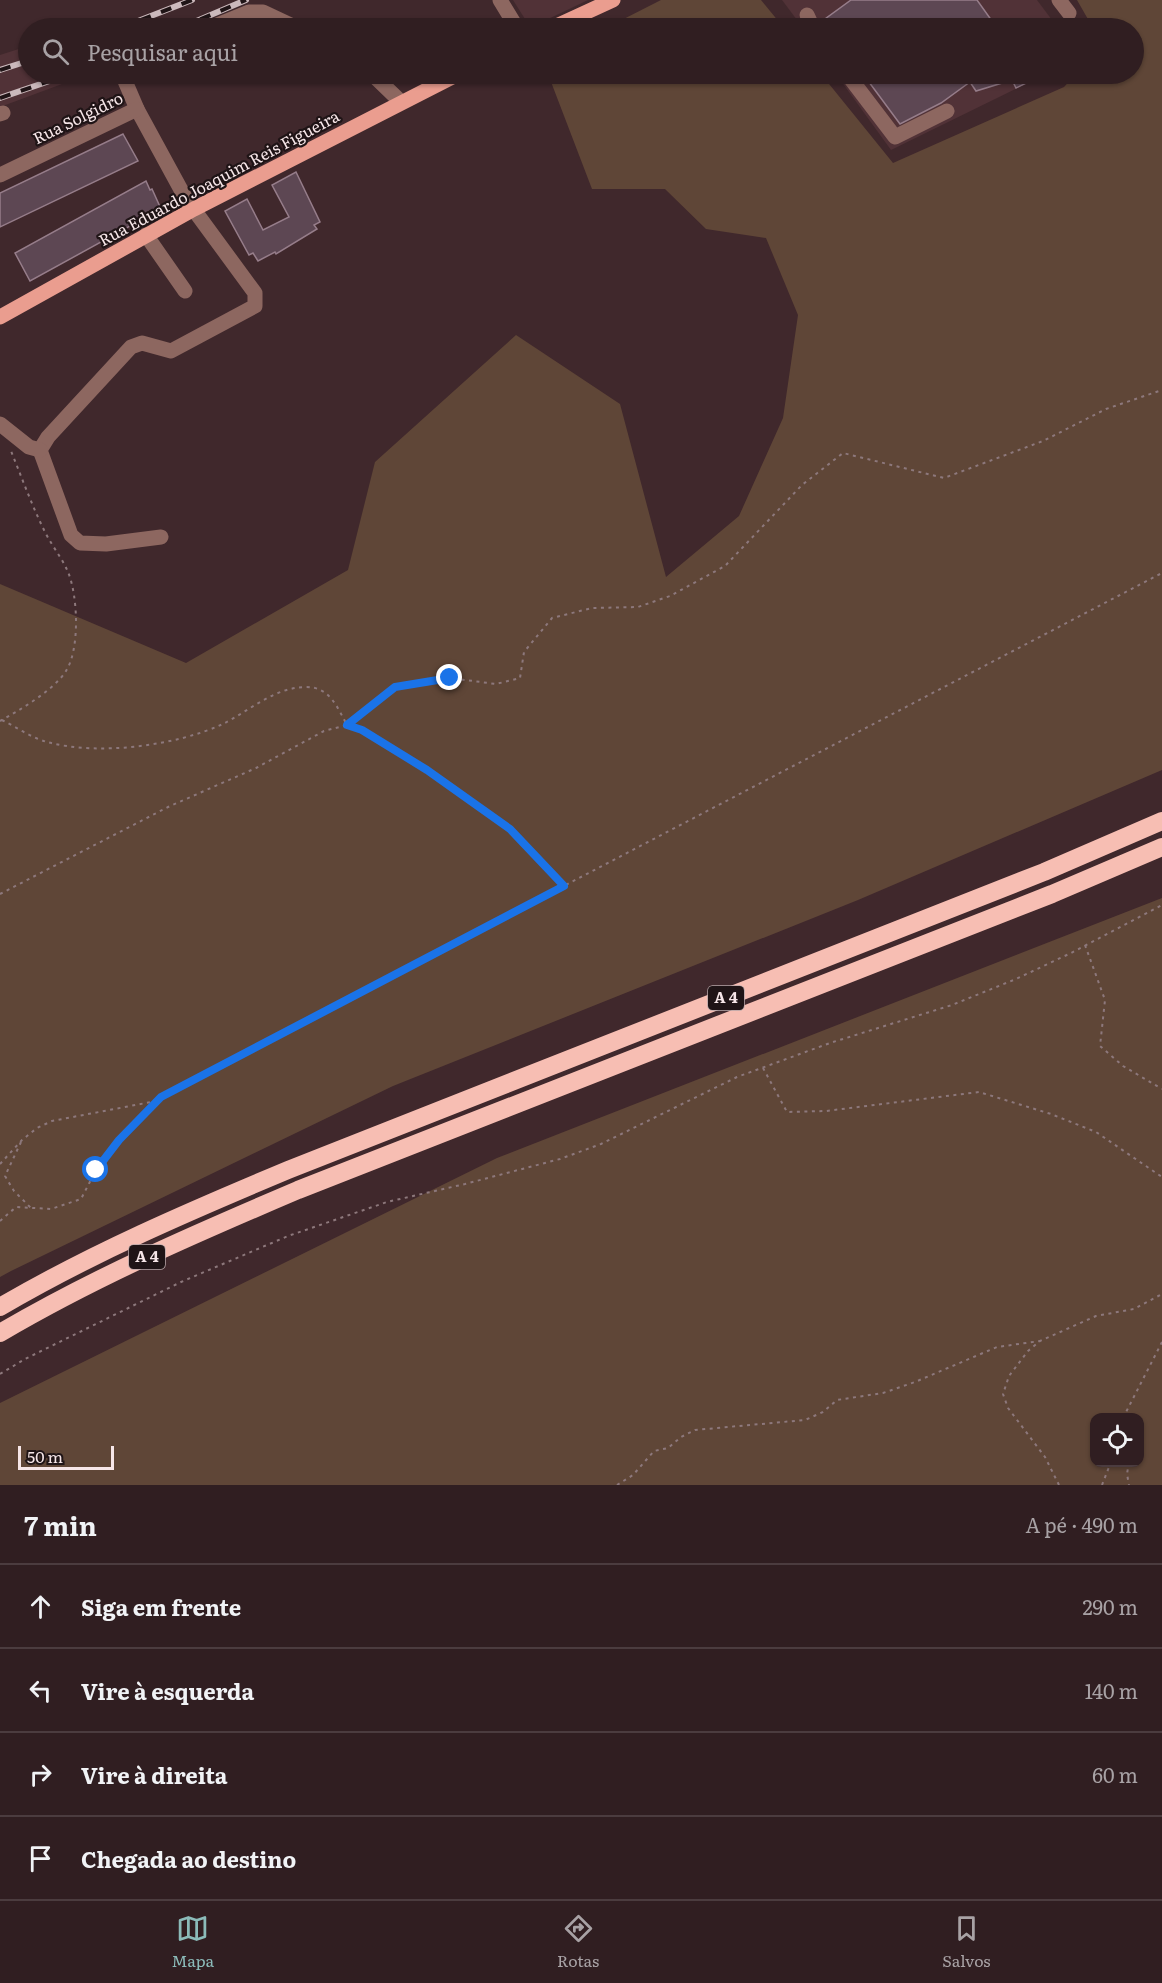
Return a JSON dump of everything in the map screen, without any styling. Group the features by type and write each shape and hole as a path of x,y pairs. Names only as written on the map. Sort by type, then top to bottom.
{"highway":[{"name":"A 4","path":"0,1307 34,1287 177,1216 299,1165 1044,872 1162,821"},
{"name":"A 4","path":"0,1333 43,1308 180,1240 298,1190 1041,898 1162,847"}],"main road":[{"path":"572,18 604,2"},
{"name":"Rua Eduardo Joaquim Reis Figueira","path":"0,317 194,209 438,84"}],"street":[{"path":"500,0 511,18"},
{"path":"1059,0 1069,13"},
{"path":"234,18 249,12 263,12 276,18"},
{"name":"Rua Solgidro","path":"0,175 137,109 126,84"},
{"path":"382,84 401,102"},
{"path":"855,84 895,137 947,111"},
{"path":"40,450 48,437 131,347 142,343 171,351 255,306 255,293 186,199 137,109"},
{"path":"146,235 185,291"},
{"path":"0,424 29,447 40,450"},
{"path":"40,450 71,535 80,543 106,544 161,537"}],"path":[{"path":"0,894 168,807 256,768 324,731 347,725 395,687 450,678 496,684 520,678 524,651 552,618 592,608 638,607 670,596 725,566 802,485 843,453 944,478 1043,441 1106,409 1162,390"},
{"path":"1,720 50,688 66,672 73,656 75,640 74,591 68,572 45,532 9,448"},
{"path":"0,1164 22,1140 37,1128 52,1121 151,1102 1162,573"},
{"path":"1,720 45,742 72,748 132,747 169,742 194,735 222,724 281,692 305,687 320,689 332,697 347,725 362,730 427,770 510,829 564,886"},
{"path":"0,1374 25,1359 181,1282 288,1236 387,1202 465,1184 570,1155 601,1144 737,1077 830,1043 952,1005 1016,979 1162,905"},
{"path":"1085,945 1105,1000 1100,1046 1123,1066 1162,1089"},
{"path":"763,1068 787,1112 826,1112 979,1092 1051,1114 1096,1132 1162,1177"},
{"path":"0,1221 16,1207 51,1209 81,1199 96,1170 113,1148 161,1097"},
{"path":"22,1140 5,1176 14,1191 31,1208"},
{"path":"1059,1485 1045,1457 1008,1408 1003,1394 1009,1376 1028,1351 1040,1341 1096,1316 1134,1309 1162,1294"},
{"path":"617,1485 633,1475 654,1451 668,1448 681,1437 695,1430 805,1420 823,1412 837,1400 883,1393 997,1347 1040,1341"},
{"path":"1125,1413 1162,1342"},
{"path":"1102,1485 1109,1467"},
{"path":"1128,1467 1129,1485"}],"shaded area":[{"path":"513,0 588,0 550,18 524,18"},
{"path":"661,0 761,0 776,18 626,18"},
{"path":"782,0 1037,0 1050,18 796,18"},
{"path":"1077,0 1162,0 1162,770 858,900 393,1086 0,1277 0,584 186,663 348,570 375,462 516,335 620,404 666,577 739,516 783,418 798,315 766,238 706,229 665,189 592,189 552,84 829,84 893,163 1067,84 1144,84 1144,18 1087,18"},
{"path":"18,49 18,84 62,84 0,107 0,55"},
{"path":"843,84 1026,84 891,150"},
{"path":"1162,898 1162,1485 0,1485 0,1403 497,1158"}],"building":[{"path":"851,0 977,0 990,18 826,18"},
{"path":"870,84 967,84 941,103 900,124"},
{"path":"971,84 999,84 976,91"},
{"path":"123,134 138,161 0,227 0,193"},
{"path":"296,172 320,222 314,225 317,229 276,254 275,252 258,261 253,253 249,255 225,211 247,199 263,230 289,217 272,185"},
{"path":"146,181 161,209 30,281 15,253"}],"railway":[{"path":"146,18 192,0"},
{"path":"204,18 246,0"},
{"path":"0,70 18,64"},
{"path":"0,98 41,84"}],"route":[{"path":"96,1170 119,1140 161,1097 564,886 510,829 427,770 362,730 347,725 395,687 450,678"}]}
